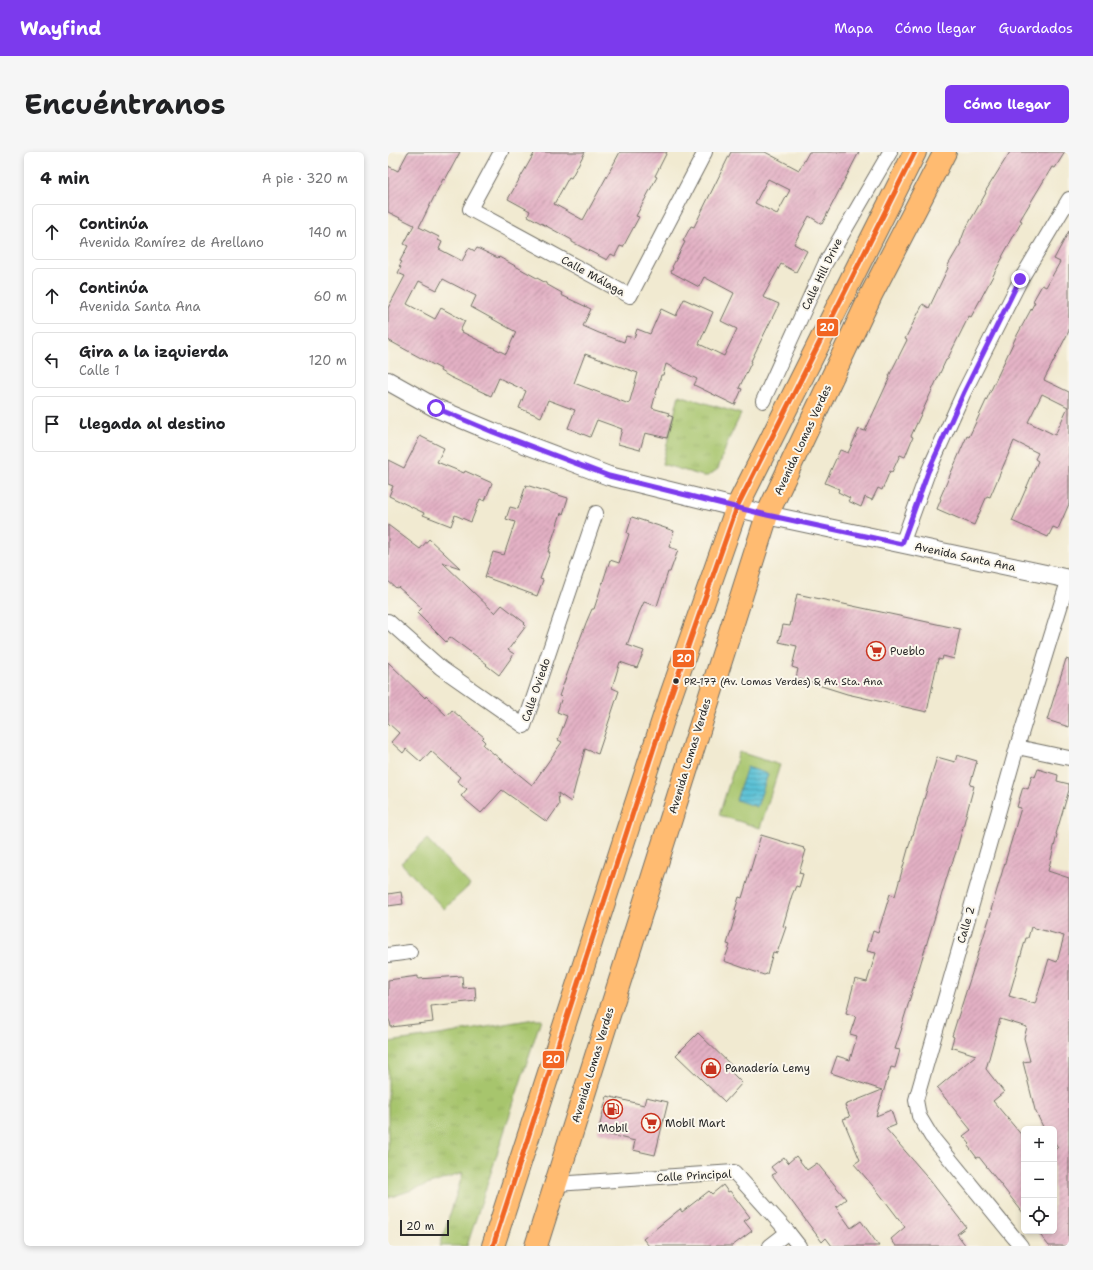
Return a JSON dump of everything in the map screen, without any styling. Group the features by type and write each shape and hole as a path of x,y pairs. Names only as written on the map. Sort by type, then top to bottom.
{"highway":[{"path":"493,1246 671,695 737,507 915,152"},
{"name":"Avenida Lomas Verdes","path":"536,1246 767,515 872,295 945,152"}],"street":[{"name":"Calle Málaga","path":"501,152 470,209 630,296 705,152"},
{"name":"Calle Hill Drive","path":"763,401 825,264 890,152"},
{"path":"902,544 928,472 964,392 1020,279 1069,199"},
{"name":"Avenida Santa Ana","path":"388,381 436,408 493,432 609,476 767,515 1069,579"},
{"name":"Calle Oviedo","path":"388,621 441,668 524,726 596,513"},
{"name":"Calle 2","path":"1021,1246 931,1136 919,1116 916,1100 1017,747 1069,579"},
{"path":"1017,747 1069,758"},
{"path":"388,955 410,952"},
{"name":"Calle Principal","path":"556,1184 734,1172 799,1246"},
{"path":"770,1246 788,1232"}],"green space":[{"path":"679,395 741,414 728,441 718,469 708,476 703,476 662,464"},
{"path":"739,752 780,765 760,828 719,815"},
{"path":"427,839 470,885 444,909 401,863"},
{"path":"541,1019 467,1246 440,1246 463,1173 388,1198 388,1042"}],"water":[{"path":"747,767 768,774 757,807 736,800"}],"building":[{"path":"408,152 460,152 445,180 443,179 419,227 439,237 438,240 442,242 439,249 462,261 469,248 475,251 477,248 498,258 499,257 546,283 562,293 561,295 591,309 583,326 624,342 626,336 634,338 637,329 650,334 661,309 676,316 684,299 713,312 699,344 724,356 737,329 721,321 734,293 704,277 699,287 671,272 672,267 685,242 683,241 691,226 694,227 731,152 765,152 799,170 809,152 859,152 822,224 809,216 794,244 807,251 796,272 781,264 763,297 779,304 739,388 742,389 735,405 694,385 697,379 666,364 663,375 661,375 652,408 669,413 668,415 673,417 667,438 645,433 640,450 618,444 622,429 597,420 590,437 568,428 575,410 548,400 541,417 519,408 526,391 499,378 491,396 450,377 440,371 441,369 388,340 388,308 405,276 398,273 401,267 399,266 408,246 404,244 414,225 388,212 388,166 398,171","holes":["768,179 790,190 777,214 755,203","443,279 476,296 471,307 516,332 506,354 460,331 465,321 441,308 435,319 407,304 419,281 437,290","585,354 638,373 629,404 574,383"]},
{"path":"535,152 585,152 571,178 569,177 554,204 583,220 620,152 667,152 655,176 657,177 636,216 639,217 623,247 620,246 615,256 611,254 607,260 572,242 572,240 528,216 530,211 508,199"},
{"path":"1010,152 1065,152 1055,168 1052,167 1020,220 1022,221 1003,257 971,317 969,316 946,360 911,436 913,437 905,457 900,455 892,472 890,471 882,490 878,488 872,500 865,497 861,507 848,501 850,498 838,492 839,489 825,483 840,450 848,453 859,429 865,431 890,377 889,376 907,340 905,339 923,304 929,308 948,268 947,267 961,243 965,230 986,193 985,192"},
{"path":"1069,231 1069,331 1044,380 1069,392 1069,504 1058,529 1053,527 1048,537 1012,521 1038,461 1035,459 1038,453 1014,441 990,497 987,496 974,525 937,509 941,499 940,498 967,436 969,437 1015,339 1035,302 1033,301 1042,285 1046,287 1060,262 1054,259","holes":["1042,394 1068,407 1055,435 1028,422"]},
{"path":"420,436 444,448 437,462 464,473 465,471 492,483 485,501 480,499 471,522 455,515 451,526 423,515 424,513 389,496 393,486 388,484 388,460 404,468"},
{"path":"526,485 568,498 563,514 561,513 548,552 550,552 540,579 543,580 537,596 485,577 493,552 504,555 515,522 506,519 510,507 518,509"},
{"path":"632,517 674,531 669,547 678,550 670,572 668,572 657,606 644,602 639,613 627,645 644,651 637,668 620,662 612,688 619,691 598,754 585,749 571,802 558,793 559,805 547,822 502,790 481,813 461,796 467,789 457,781 460,777 431,751 421,762 406,749 403,753 391,742 399,733 388,723 388,662 425,698 426,696 447,716 452,710 484,737 482,739 485,742 483,745 532,785 562,742 558,740 567,716 557,712 562,697 559,696 586,623 592,609 594,609 610,560 619,563 629,534 627,533"},
{"path":"388,525 420,549 429,539 460,568 442,562 495,613 502,605 525,623 524,624 526,626 508,650 514,654 499,675 486,665 487,664 450,637 446,642 417,613 422,608 398,587 396,588 388,581"},
{"name":"Pueblo","path":"797,594 960,629 954,659 943,656 942,660 938,659 927,712 847,694 796,678 798,669 792,667 797,646 779,642 783,625 790,626"},
{"path":"1066,659 1069,660 1069,727 1047,720"},
{"path":"957,755 977,761 970,785 974,786 957,849 950,867 895,1049 900,1050 895,1068 891,1067 876,1116 891,1110 896,1125 886,1129 925,1174 966,1227 957,1234 966,1246 896,1246 891,1239 905,1227 854,1164 860,1160 843,1119 850,1117 845,1105 882,1090 831,1073 837,1056 850,1060 857,1036 850,1034 856,1016 846,1013 855,979 867,982 876,953 867,951 873,931 878,933 890,894 895,896 912,835 937,757 955,762"},
{"path":"1038,769 1058,775 1057,781 1069,784 1069,790 1056,834 1048,871 1069,878 1069,1246 1049,1246 1039,1234 1057,1234 1057,1126 1043,1126 1035,1110 1023,1062 1030,1061 1024,1038 1027,1027 1000,1019 986,1069 1004,1092 993,1101 1021,1134 1021,1210 979,1157 977,1158 968,1146 970,1144 963,1136 971,1130 937,1088 976,1055 951,1047 954,1037 952,1036 992,910 1021,808 1017,807 1023,787 1028,789 1032,775 1035,777","holes":["1031,927 1064,936 1057,962 1049,959 1035,1004 1009,996 1026,938 1028,938"]},
{"path":"761,835 804,848 803,849 806,850 799,873 803,874 799,887 796,886 792,895 783,926 786,927 777,953 773,952 767,974 764,975 724,961 730,945 727,944 737,911 735,910 739,897 742,898"},
{"path":"401,892 403,904 388,906 388,894"},
{"path":"418,976 418,979 462,976 463,988 475,987 476,1001 431,1006 433,1022 391,1027 388,1018 388,980"},
{"name":"Panadería Lemy","path":"698,1033 733,1067 729,1070 742,1083 725,1102 676,1055"},
{"path":"607,1096 644,1105 646,1097 668,1102 655,1155 633,1150 635,1141 598,1132"},
{"path":"796,1156 807,1170 817,1163 846,1199 836,1207 851,1228 861,1221 879,1246 832,1246 826,1238 822,1242 772,1175 776,1173 771,1167 784,1157 788,1163"},
{"path":"723,1185 728,1192 730,1191 750,1217 744,1221 752,1231 732,1246 649,1246 643,1239 680,1209 682,1212 709,1191 712,1194"}],"transit line":[{"name":"20","path":"493,1246 671,695 737,507 915,152"}],"place":[{"name":"Pueblo","path":"876,651"},
{"name":"PR-177 (Av. Lomas Verdes) & Av. Sta. Ana","path":"676,681"},
{"name":"Panadería Lemy","path":"711,1068"},
{"name":"Mobil","path":"613,1109"},
{"name":"Mobil Mart","path":"651,1123"}],"route":[{"path":"436,408 493,432 609,476 767,515 902,544 928,472 964,392 1020,279"}]}
